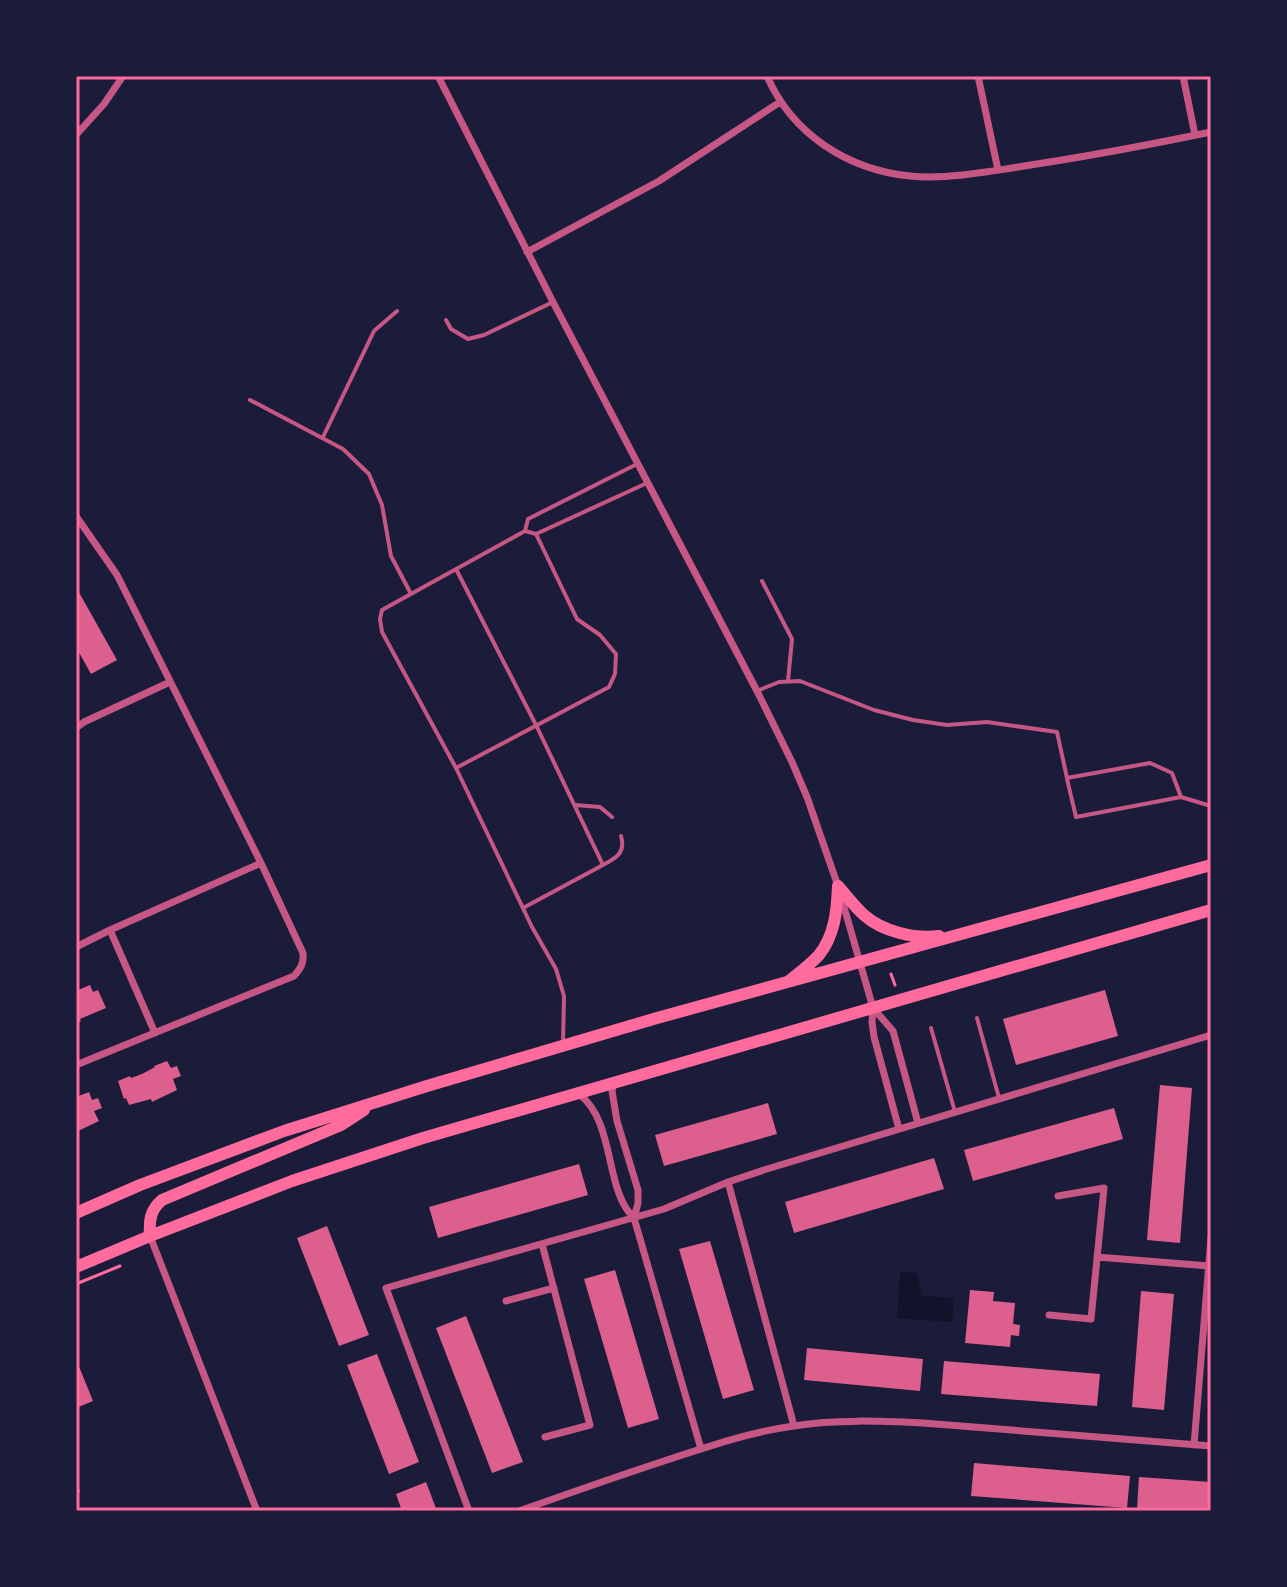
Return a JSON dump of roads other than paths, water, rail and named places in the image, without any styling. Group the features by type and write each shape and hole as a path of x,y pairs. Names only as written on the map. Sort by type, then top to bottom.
{"main road":[{"path":"76,1213 140,1185 284,1131 376,1102 657,1018 1211,865"},
{"path":"838,886 876,924 903,934 929,937 974,931"},
{"path":"786,983 819,955 829,939 837,912 838,886"},
{"path":"76,1267 292,1181 423,1138 1211,910"},
{"path":"150,1236 151,1214 154,1206 162,1200 341,1125 376,1102"}],"street":[{"path":"76,135 104,104 123,76"},
{"path":"438,76 776,728 807,797 838,886 873,1008 874,1037 899,1129"},
{"path":"767,76 780,102 817,141 843,157 872,168 912,176 998,170 1211,132"},
{"path":"978,76 998,170"},
{"path":"1183,76 1195,135"},
{"path":"527,252 659,181 780,102"},
{"path":"76,516 117,575 261,863 304,961 294,976 76,1065"},
{"path":"76,728 170,682"},
{"path":"76,947 261,863"},
{"path":"110,930 155,1033"},
{"path":"873,1008 893,1031 918,1123"},
{"path":"469,1511 386,1288 634,1218 728,1182 1211,1035"},
{"path":"614,1082 612,1091 617,1121 638,1190 634,1218"},
{"path":"577,1093 598,1118 620,1197 634,1218 701,1449"},
{"path":"728,1182 794,1426"},
{"path":"1049,1315 1091,1319 1104,1188 1058,1196"},
{"path":"150,1236 257,1511"},
{"path":"1194,1445 1211,1238"},
{"path":"542,1244 590,1425 545,1437"},
{"path":"1097,1257 1209,1266"},
{"path":"506,1301 554,1288"},
{"path":"519,1511 745,1435 794,1426 854,1421 900,1422 1211,1446"}],"lane":[{"path":"446,320 451,329 468,339 484,335 553,302"},
{"path":"323,437 374,331 397,311"},
{"path":"250,400 343,449 369,474 382,505 391,556 411,594"},
{"path":"525,531 528,519 637,464"},
{"path":"562,1046 564,996 556,969 456,768 382,632 380,619 382,610 525,531 536,534 647,483"},
{"path":"456,768 609,687 615,674 616,654 600,635 577,619 536,534"},
{"path":"456,569 603,865"},
{"path":"762,581 792,639 788,681"},
{"path":"757,691 779,682 800,681 874,710 913,720 947,725 987,722 1057,732 1076,817 1181,797 1211,806"},
{"path":"1067,778 1150,763 1172,773 1181,797"},
{"path":"575,805 600,807 612,817"},
{"path":"523,908 619,856 623,843 621,836"},
{"path":"977,1018 999,1098"},
{"path":"931,1028 955,1112"}]}
